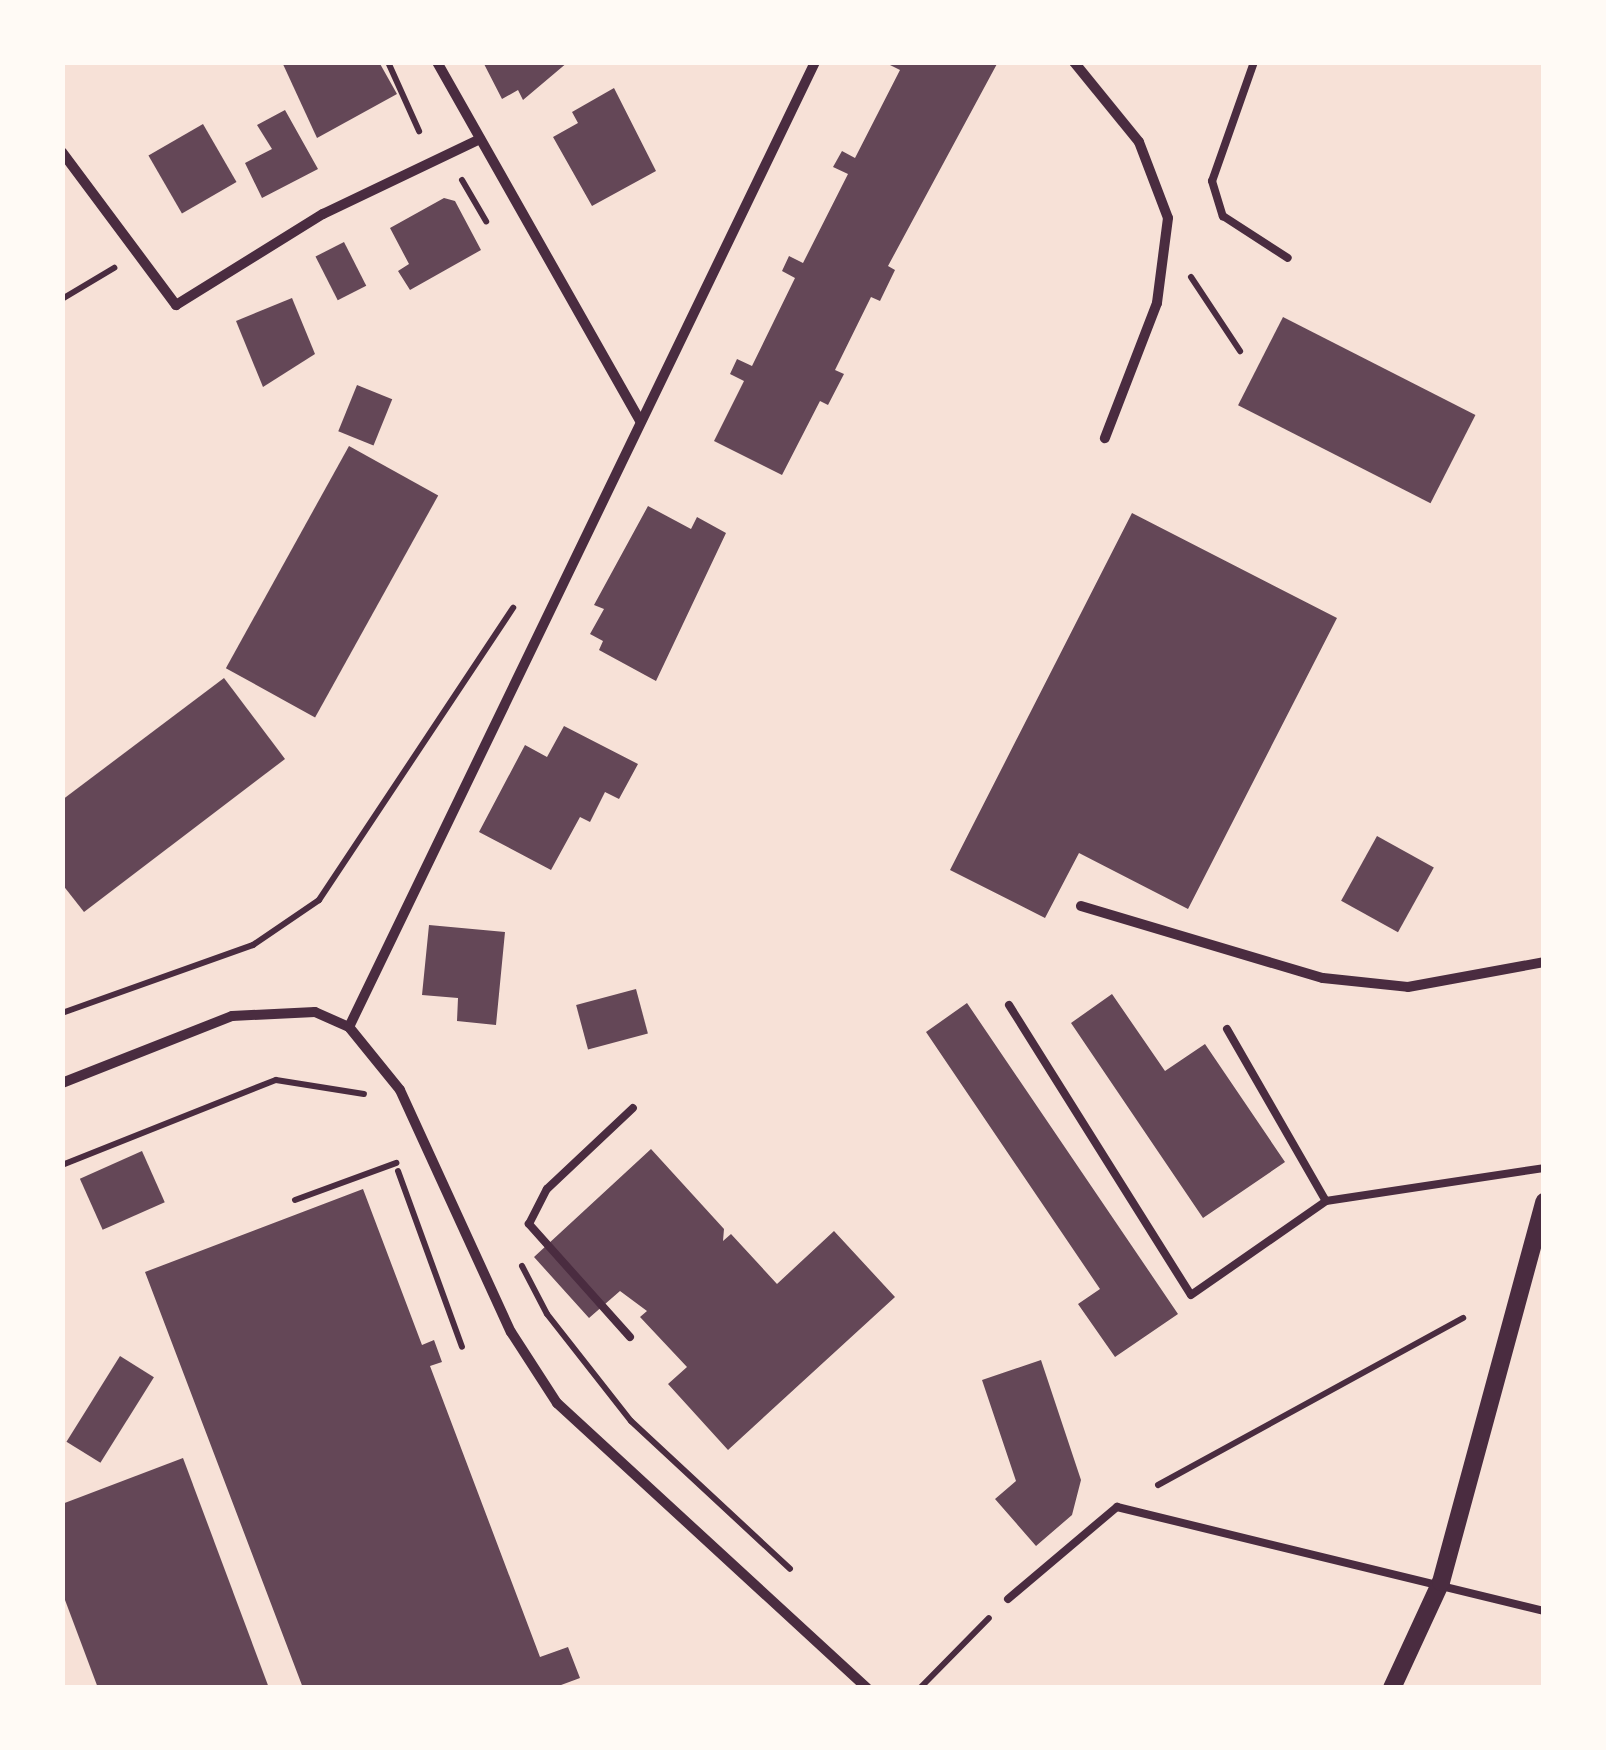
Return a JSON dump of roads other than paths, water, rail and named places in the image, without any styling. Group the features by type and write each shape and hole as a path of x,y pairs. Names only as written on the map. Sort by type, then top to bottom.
{"street":[{"path":"436,62 640,421"},
{"path":"349,1027 815,62"},
{"path":"1074,62 1139,142 1168,218 1157,303 1105,438"},
{"path":"62,152 141,252 176,305 323,214 480,139"},
{"path":"1082,906 1324,978 1408,987 1544,962"},
{"path":"62,1083 232,1016 315,1012 349,1027 400,1090 503,1315 557,1403 866,1688"},
{"path":"1392,1688 1441,1582 1544,1202"}],"lane":[{"path":"1254,62 1212,181 1223,216 1288,258"},
{"path":"1008,1005 1191,1295 1326,1201 1544,1168"},
{"path":"1227,1029 1326,1201"},
{"path":"630,1336 529,1224 546,1189 633,1108"},
{"path":"1008,1599 1118,1507 1441,1582 1544,1610"}]}
